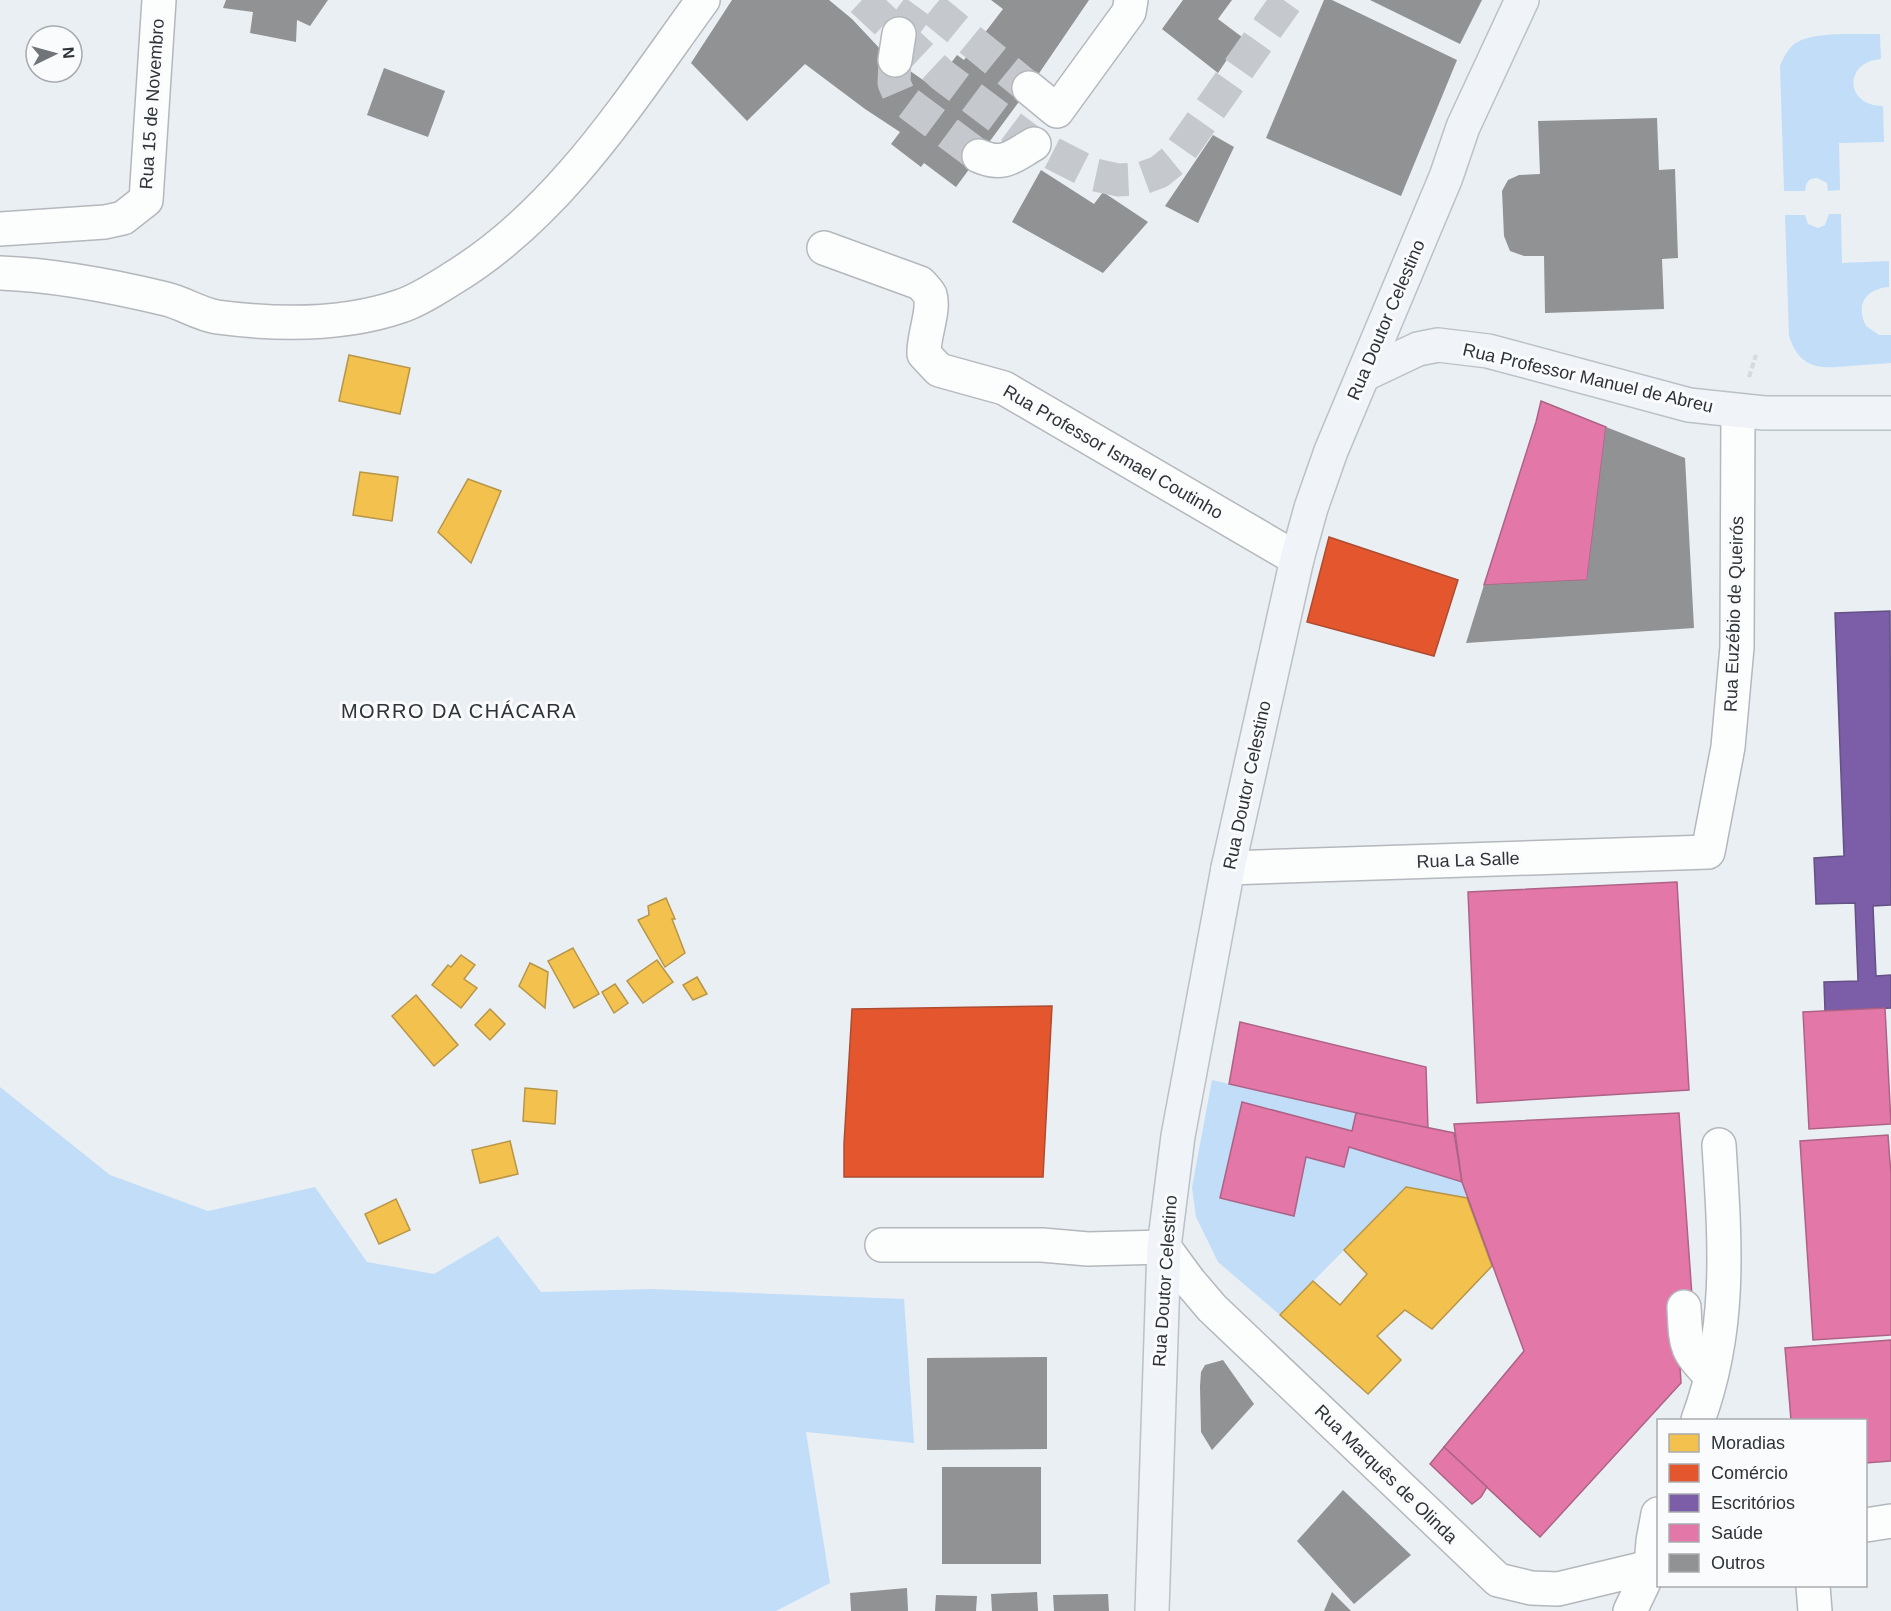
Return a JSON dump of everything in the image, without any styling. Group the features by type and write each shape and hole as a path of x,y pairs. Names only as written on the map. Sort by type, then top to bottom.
{"main road":[{"name":"Rua Doutor Celestino","path":"1152,1611 1164,1247 1178,1136 1228,868 1297,559 1311,508 1331,451 1446,177 1463,127 1522,0"},
{"name":"Rua Professor Manuel de Abreu","path":"1363,375 1418,349 1438,345 1488,351 1689,405 1764,413 1891,413"}],"street":[{"name":"Rua 15 de Novembro","path":"0,229 105,222 123,218 146,200 159,0"},
{"path":"0,273 84,282 169,299 214,316 259,321 349,319 402,306 475,265 502,244 561,186 593,151 703,0"},
{"path":"1029,88 1057,111 1129,12 1131,0"},
{"path":"979,156 992,162 1005,161 1034,144"},
{"name":"Rua Professor Ismael Coutinho","path":"824,248 920,283 930,294 930,308 923,344 924,354 939,370 1004,388 1297,559"},
{"name":"Rua Euzébio de Queirós","path":"1708,852 1728,747 1737,647 1738,411"},
{"name":"Rua La Salle","path":"1228,868 1708,852"},
{"path":"1698,1419 1720,1338 1724,1284 1719,1145"},
{"path":"882,1245 1042,1245 1088,1249 1164,1247"},
{"name":"Rua Marquês de Olinda","path":"1164,1247 1212,1308 1527,1611"},
{"path":"1684,1308 1685,1338 1688,1350 1694,1360 1711,1376"},
{"path":"1867,1525 1891,1521"},
{"path":"1630,1611 1655,1566 1653,1541 1657,1523"},
{"path":"1498,1581 1531,1588 1558,1589 1655,1566"},
{"path":"1814,1587 1815,1611"}],"shaded area":[{"path":"1880,34 1881,59 1869,62 1860,68 1855,75 1854,84 1861,99 1870,104 1883,106 1884,142 1839,143 1840,190 1828,191 1827,183 1817,178 1808,182 1805,191 1784,191 1780,66 1786,53 1800,41 1821,35"},
{"path":"1829,214 1841,214 1842,263 1889,261 1889,287 1869,294 1862,305 1862,311 1866,326 1879,335 1891,335 1891,363 1820,367 1805,361 1799,355 1789,336 1785,215 1805,215 1808,224 1818,228 1825,225"},
{"path":"1212,1080 1356,1113 1352,1131 1242,1102 1220,1198 1294,1216 1306,1157 1344,1167 1349,1147 1462,1182 1467,1198 1406,1187 1280,1315 1218,1262 1196,1217 1192,1187"},
{"path":"0,1087 110,1175 208,1211 315,1187 367,1262 434,1274 498,1236 541,1292 651,1289 904,1299 914,1443 806,1432 830,1583 776,1611 0,1611"}],"building: Moradias":[{"path":"349,355 410,368 400,414 339,401"},
{"path":"360,472 398,477 392,521 353,515"},
{"path":"468,479 501,491 471,563 438,532"},
{"path":"666,898 685,953 665,967 638,920 649,915 648,906"},
{"path":"573,948 599,994 574,1008 548,961"},
{"path":"461,955 475,965 464,979 477,988 461,1008 432,985 448,965 451,967"},
{"path":"657,960 673,982 643,1003 627,981"},
{"path":"530,963 548,972 545,1008 519,986"},
{"path":"697,977 707,994 693,1000 683,985"},
{"path":"615,984 628,1003 614,1013 602,992"},
{"path":"416,995 458,1045 434,1066 392,1016"},
{"path":"490,1009 505,1024 490,1040 475,1025"},
{"path":"525,1088 557,1091 555,1124 523,1121"},
{"path":"510,1141 518,1174 480,1183 472,1150"},
{"path":"1406,1187 1467,1198 1492,1266 1432,1329 1405,1310 1377,1336 1401,1360 1368,1394 1280,1315 1313,1281 1340,1305 1367,1274 1344,1250"},
{"path":"396,1199 410,1230 379,1244 365,1214"}],"building: Comércio":[{"path":"1329,537 1458,580 1434,656 1307,622"},
{"path":"1052,1006 1043,1177 844,1177 852,1009"}],"building: Escritórios":[{"path":"1890,611 1891,905 1873,906 1876,976 1891,975 1891,1008 1825,1011 1824,982 1858,981 1855,903 1816,904 1814,858 1844,856 1835,613"}],"building: Saúde":[{"path":"1541,401 1606,427 1587,580 1484,585 1536,422"},
{"path":"1677,882 1689,1090 1477,1103 1468,892"},
{"path":"1885,1008 1891,1124 1809,1129 1803,1012"},
{"path":"1240,1022 1426,1067 1428,1129 1229,1084"},
{"path":"1242,1102 1352,1131 1356,1113 1454,1133 1462,1182 1349,1147 1344,1167 1306,1157 1294,1216 1220,1198"},
{"path":"1679,1113 1692,1296 1676,1298 1681,1383 1540,1537 1444,1447 1524,1351 1462,1182 1454,1124"},
{"path":"1888,1135 1891,1175 1891,1335 1813,1340 1800,1141"},
{"path":"1891,1340 1891,1461 1867,1463 1867,1419 1791,1419 1785,1348"},
{"path":"1444,1447 1487,1487 1481,1497 1472,1504 1430,1464"}],"building: Outros":[{"path":"226,0 328,0 310,26 297,20 296,42 250,33 253,12 223,8"},
{"path":"732,0 829,0 852,19 883,52 933,87 957,55 964,60 1003,9 991,0 1089,0 1029,88 956,187 924,163 921,167 891,144 900,132 805,64 747,121 691,63"},
{"path":"1183,0 1232,0 1218,19 1242,37 1218,73 1162,29"},
{"path":"1324,0 1332,0 1457,60 1401,196 1266,138"},
{"path":"1370,0 1482,0 1460,44"},
{"path":"384,68 445,91 428,137 367,115"},
{"path":"1657,118 1659,170 1675,169 1678,258 1662,259 1664,309 1545,313 1544,256 1524,256 1510,251 1504,236 1502,191 1508,180 1519,175 1540,174 1538,121"},
{"path":"1213,135 1234,147 1198,223 1165,206"},
{"path":"1041,170 1094,204 1103,192 1148,222 1103,273 1012,222"},
{"path":"1606,427 1685,458 1694,628 1466,643 1484,585 1587,580"},
{"path":"1047,1357 1047,1449 927,1450 927,1358"},
{"path":"1223,1360 1254,1404 1212,1450 1201,1432 1201,1372 1205,1365"},
{"path":"942,1467 1041,1467 1041,1564 942,1564"},
{"path":"1343,1490 1411,1555 1354,1604 1297,1541"},
{"path":"907,1588 908,1611 851,1611 850,1593"},
{"path":"1037,1592 1038,1611 992,1611 991,1594"},
{"path":"1332,1592 1351,1611 1324,1611"},
{"path":"1108,1594 1109,1611 1054,1611 1053,1595"},
{"path":"936,1595 977,1596 976,1611 935,1611"}],"tunnel":[{"path":"862,0 942,75 1034,144 1095,175 1118,180 1140,179 1159,172 1175,159 1287,0"},
{"path":"899,34 920,5 929,6 1029,88"},
{"path":"895,60 894,83 900,97 979,156"}],"district":[{"name":"MORRO DA CHÁCARA","path":"459,711"}]}
